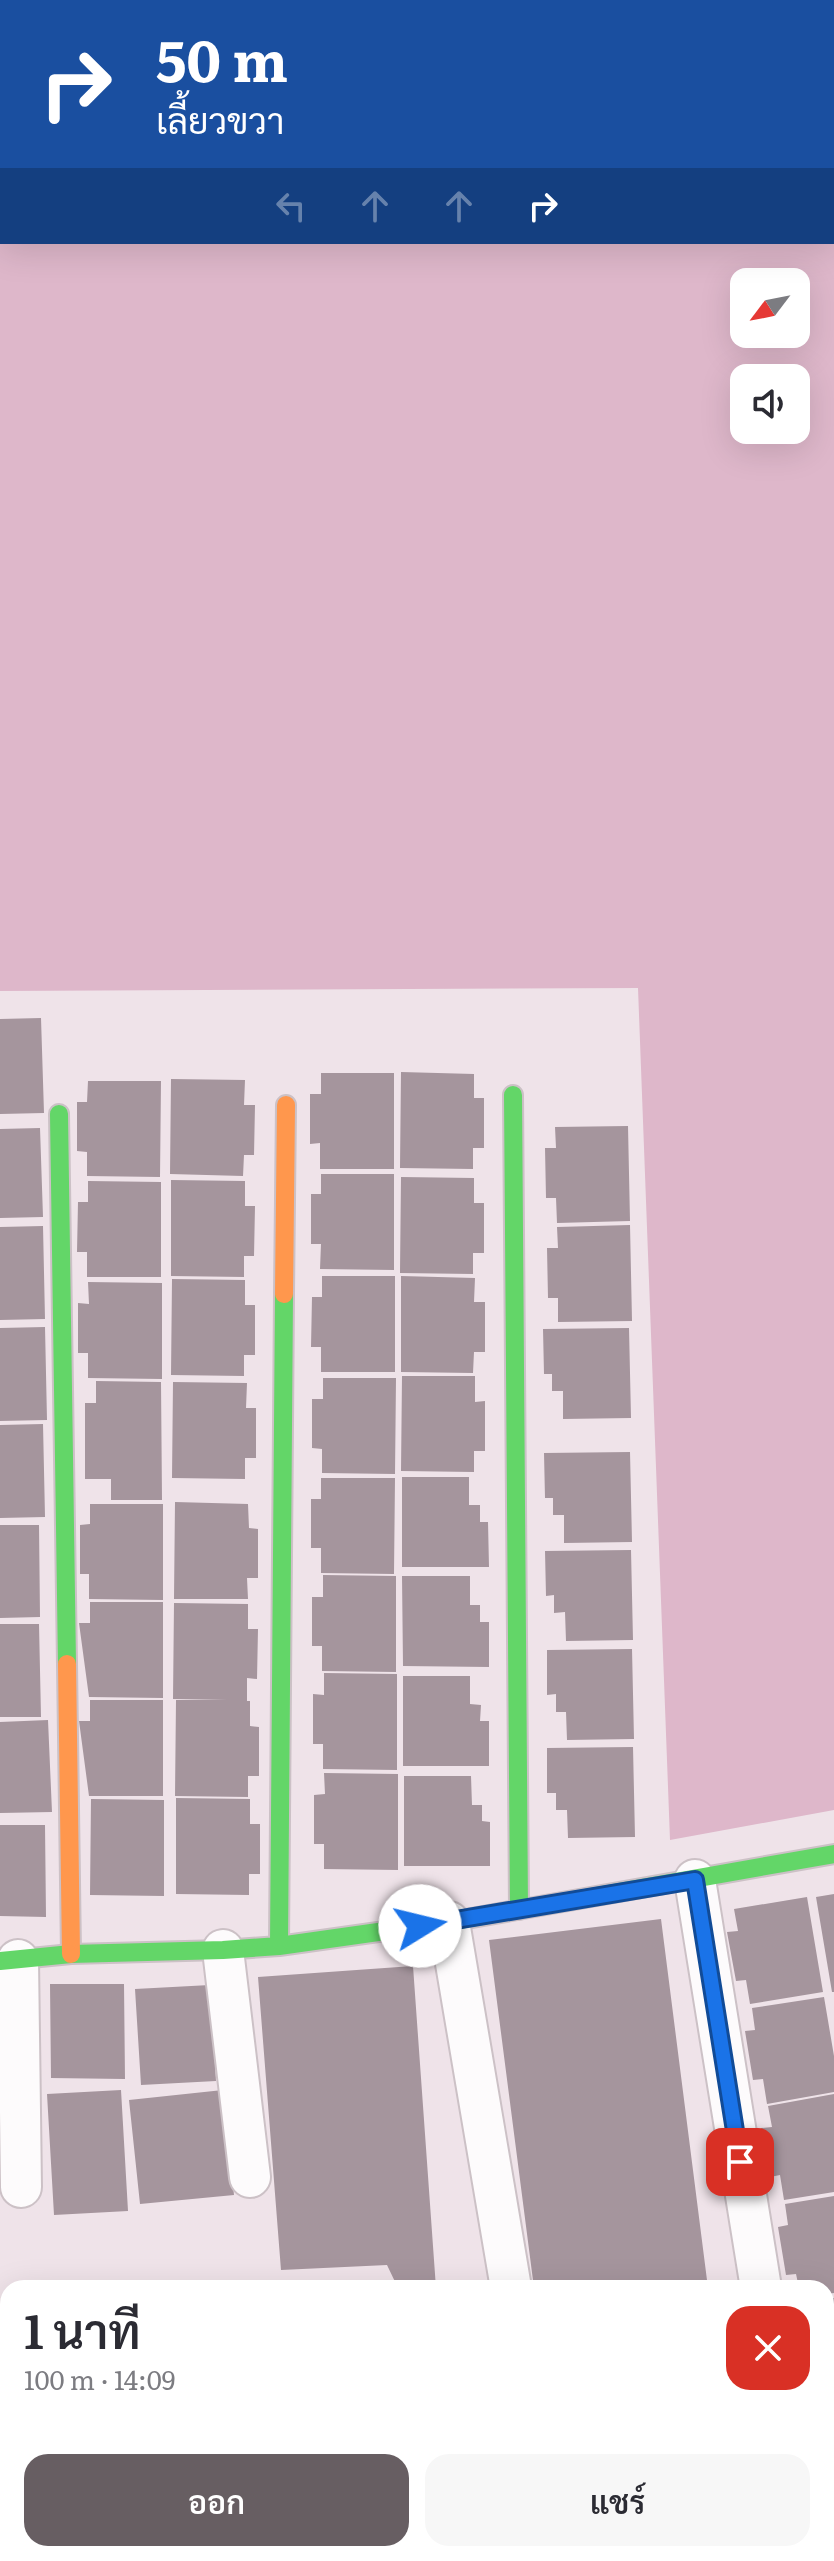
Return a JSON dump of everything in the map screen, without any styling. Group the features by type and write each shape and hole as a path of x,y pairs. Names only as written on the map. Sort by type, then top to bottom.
{"street":[{"path":"513,1095 519,1910"},
{"path":"279,1946 286,1105"},
{"path":"59,1114 71,1954"},
{"path":"21,2187 9,1960 71,1954 279,1946 449,1922 834,1854"},
{"path":"695,1880 760,2280"},
{"path":"449,1922 510,2280"},
{"path":"223,1950 250,2177"}],"shaded area":[{"path":"0,244 834,244 834,1810 670,1840 638,988 0,991"}],"building":[{"path":"41,1018 44,1113 0,1114 0,1019"},
{"path":"401,1072 474,1074 474,1098 484,1098 484,1148 473,1148 473,1169 400,1168"},
{"path":"321,1073 394,1073 394,1169 320,1169 320,1143 310,1144 310,1094 321,1094"},
{"path":"171,1079 245,1080 244,1105 255,1105 254,1155 244,1155 243,1176 170,1174"},
{"path":"88,1081 161,1081 160,1177 87,1176 87,1152 77,1151 77,1102 87,1102"},
{"path":"628,1126 630,1221 557,1223 556,1198 546,1198 545,1148 556,1148 555,1127"},
{"path":"40,1128 43,1217 0,1218 0,1129"},
{"path":"321,1174 394,1174 394,1270 320,1269 321,1244 311,1244 311,1194 321,1194"},
{"path":"401,1177 474,1178 474,1203 484,1203 484,1253 473,1253 473,1274 400,1273"},
{"path":"171,1180 245,1181 245,1206 255,1206 254,1256 244,1256 244,1277 171,1276"},
{"path":"88,1181 161,1182 161,1277 87,1277 87,1252 77,1252 78,1202 88,1202"},
{"path":"630,1225 632,1321 558,1322 558,1298 548,1298 547,1248 558,1248 557,1227"},
{"path":"43,1226 45,1319 0,1320 0,1227"},
{"path":"322,1276 395,1276 395,1372 321,1372 321,1347 311,1347 312,1297 322,1297"},
{"path":"401,1276 475,1278 474,1302 485,1302 485,1352 474,1352 473,1373 401,1372"},
{"path":"172,1279 245,1280 245,1305 255,1305 255,1355 244,1355 244,1376 171,1375"},
{"path":"88,1282 162,1283 162,1379 88,1378 88,1353 78,1353 78,1303 89,1304"},
{"path":"45,1327 47,1420 0,1421 0,1328"},
{"path":"629,1328 631,1418 563,1419 563,1391 552,1391 552,1374 544,1374 543,1329"},
{"path":"402,1376 475,1376 475,1402 485,1401 485,1451 474,1451 474,1472 401,1471"},
{"path":"323,1378 396,1378 395,1474 322,1473 322,1449 312,1448 312,1399 323,1399"},
{"path":"96,1381 161,1382 162,1500 111,1500 111,1479 85,1479 85,1403 96,1403"},
{"path":"173,1382 247,1383 246,1408 256,1408 256,1458 245,1458 245,1479 172,1478"},
{"path":"43,1424 45,1517 0,1518 0,1425"},
{"path":"630,1452 632,1542 564,1543 564,1515 553,1515 553,1498 545,1498 544,1453"},
{"path":"402,1477 469,1477 469,1505 480,1505 480,1522 488,1522 489,1567 402,1567"},
{"path":"321,1478 395,1478 394,1574 321,1573 321,1548 311,1548 311,1499 321,1499"},
{"path":"175,1502 248,1504 249,1528 258,1529 258,1578 247,1578 248,1599 174,1599"},
{"path":"90,1504 163,1504 163,1600 89,1599 89,1574 80,1574 80,1525 90,1524"},
{"path":"0,1525 39,1525 40,1617 0,1618"},
{"path":"631,1550 633,1640 566,1641 565,1612 554,1613 554,1595 546,1596 545,1551"},
{"path":"323,1575 396,1576 396,1672 322,1671 322,1646 312,1646 312,1597 323,1597"},
{"path":"402,1576 470,1576 470,1605 480,1605 480,1622 489,1622 489,1667 403,1666"},
{"path":"90,1602 163,1602 163,1698 89,1697 79,1623 90,1623"},
{"path":"174,1603 248,1604 248,1629 258,1629 257,1679 247,1678 247,1701 250,1701 250,1726 259,1727 259,1776 248,1776 248,1797 175,1796 176,1700 227,1700 173,1699"},
{"path":"0,1624 39,1624 41,1717 0,1717"},
{"path":"632,1649 634,1739 567,1740 566,1712 556,1712 556,1694 547,1695 547,1650"},
{"path":"324,1673 397,1674 397,1770 323,1769 323,1744 313,1744 313,1694 324,1695"},
{"path":"403,1676 470,1676 470,1704 481,1705 480,1721 489,1721 489,1766 403,1766"},
{"path":"90,1700 163,1700 163,1796 89,1796 79,1721 90,1721"},
{"path":"48,1720 52,1812 0,1813 0,1722"},
{"path":"633,1747 635,1837 568,1838 567,1810 556,1810 556,1793 547,1793 547,1748"},
{"path":"324,1773 398,1774 398,1870 324,1869 324,1844 314,1844 314,1795 325,1794"},
{"path":"404,1776 471,1776 472,1805 482,1805 482,1821 490,1822 490,1866 404,1866"},
{"path":"176,1798 250,1799 250,1824 260,1824 260,1874 249,1874 249,1895 176,1894"},
{"path":"91,1799 164,1800 164,1896 90,1895"},
{"path":"0,1825 45,1825 46,1917 0,1916"},
{"path":"834,1894 834,1992 832,1992 816,1897"},
{"path":"807,1897 823,1992 750,2004 746,1980 736,1981 727,1932 738,1931 734,1909"},
{"path":"661,1919 707,2280 533,2280 489,1940"},
{"path":"413,1966 435,2280 394,2280 387,2265 281,2270 258,1977"},
{"path":"50,1984 124,1984 125,2079 51,2078"},
{"path":"210,1985 216,2081 141,2085 135,1989"},
{"path":"824,1997 834,2056 834,2092 767,2104 763,2079 753,2080 745,2031 755,2030 752,2008"},
{"path":"121,2090 128,2211 54,2215 47,2094"},
{"path":"223,2090 234,2195 140,2204 129,2100"},
{"path":"834,2094 834,2192 784,2200 780,2175 770,2177 761,2128 772,2127 768,2106"},
{"path":"834,2196 834,2280 797,2280 796,2274 786,2275 778,2227 788,2225 785,2204"}],"traffic: fast":[{"path":"513,1095 519,1910"},
{"path":"59,1114 67,1664"},
{"path":"279,1946 284,1294"},
{"path":"0,1961 71,1954 279,1946 449,1922 834,1854"}],"traffic: slow":[{"path":"284,1294 286,1105"},
{"path":"67,1664 71,1954"}],"route":[{"path":"420,1926 695,1880 740,2162"}]}
